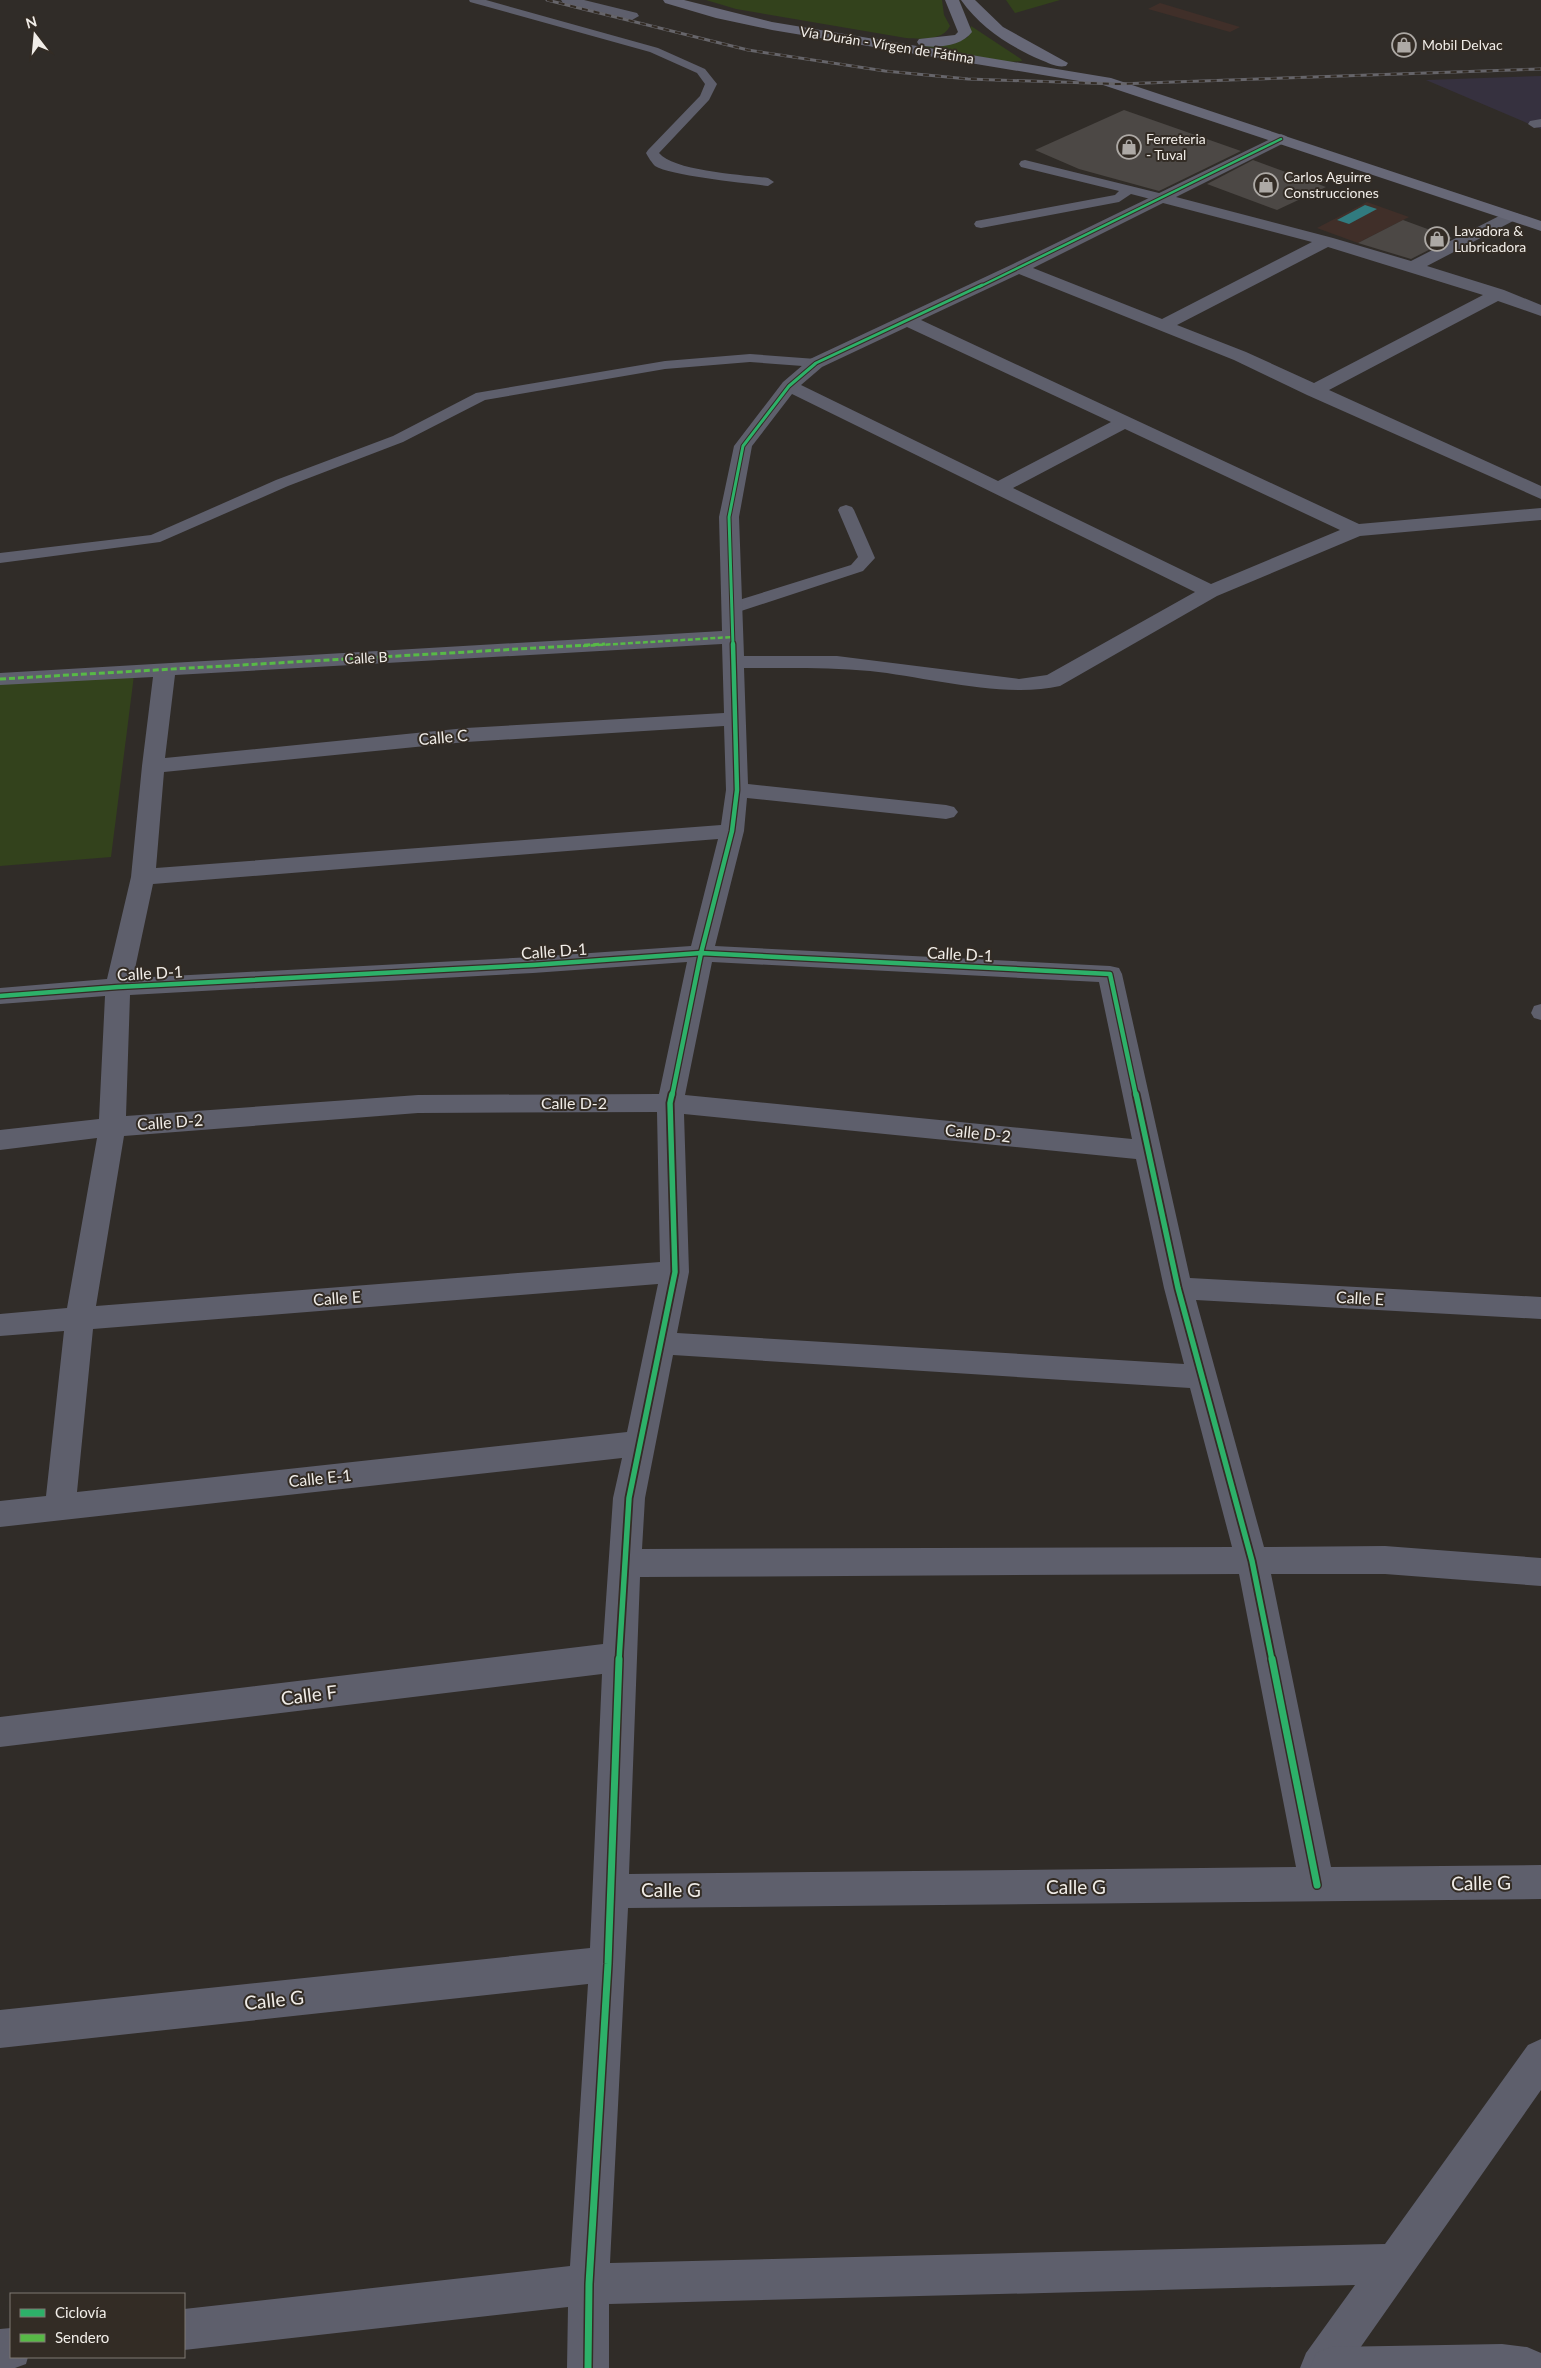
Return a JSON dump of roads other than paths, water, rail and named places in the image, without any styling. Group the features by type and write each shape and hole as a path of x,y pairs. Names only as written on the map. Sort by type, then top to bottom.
{"main road":[{"name":"Vía Durán - Vírgen de Fátima","path":"670,0 721,15 786,28 1106,81"},
{"path":"786,28 805,26 915,42 939,42 960,38 964,32 952,0"},
{"name":"Vía Durán - Vírgen de Fátima","path":"968,0 990,24 1008,38 1037,54 1106,81 1541,226"}],"street":[{"path":"568,0 632,16"},
{"path":"588,2368 589,2284 608,1964 618,1657 629,1498 675,1272 670,1102 701,953 732,831 737,790 729,517 743,446 789,386 816,363 1019,268 1281,139"},
{"path":"1162,198 1327,241 1498,294 1541,311"},
{"path":"1412,267 1511,216"},
{"path":"1163,325 1327,241"},
{"path":"1019,268 1240,356 1541,493"},
{"path":"1313,390 1498,294"},
{"path":"908,320 1356,530 1541,514"},
{"path":"789,386 1210,592"},
{"path":"998,488 1125,422"},
{"name":"Calle B","path":"0,679 165,670 733,650 872,665 1018,685 1052,681 1210,592 1356,530"},
{"path":"60,1506 80,1318 112,1127 118,987 143,877 153,766 165,670"},
{"name":"Calle C","path":"153,766 466,735 735,719"},
{"path":"737,790 946,812"},
{"path":"143,877 732,831"},
{"name":"Calle D-1","path":"0,996 118,987 523,966 701,953 1110,974 1148,1150"},
{"name":"Calle D-2","path":"0,1140 112,1127 418,1104 670,1102 1148,1150"},
{"path":"1148,1150 1178,1288 1252,1561 1317,1884"},
{"name":"Calle E","path":"0,1325 675,1272"},
{"name":"Calle E","path":"1178,1288 1541,1308"},
{"path":"661,1343 1202,1377"},
{"name":"Calle E-1","path":"0,1514 641,1443"},
{"path":"626,1563 1385,1560 1541,1572"},
{"name":"Calle F","path":"0,1732 618,1657"},
{"name":"Calle G","path":"611,1891 1541,1882"},
{"name":"Calle G","path":"0,2029 608,1964"},
{"path":"1321,2368 1541,2058"},
{"path":"185,2330 589,2284 1395,2264"},
{"path":"1331,2368 1502,2365 1527,2368"}],"lane":[{"path":"474,0 654,50 701,71 711,84 705,97 652,153 660,163 684,170 768,182"},
{"path":"1025,164 1162,198"},
{"path":"981,224 1119,198 1129,189"},
{"path":"0,558 154,539 282,483 398,439 481,396 665,365 750,358 816,363"},
{"path":"732,608 857,568 866,558 846,510"}],"water":[{"path":"1365,205 1377,209 1349,224 1337,220"}],"railway":[{"path":"547,0 748,50 885,71 968,79 1118,84 1541,69"}],"place":[{"name":"Mobil Delvac","path":"1404,45"},
{"name":"Ferreteria - Tuval","path":"1129,147"},
{"name":"Carlos Aguirre Construcciones","path":"1266,185"},
{"name":"Lavadora & Lubricadora","path":"1437,239"}]}
